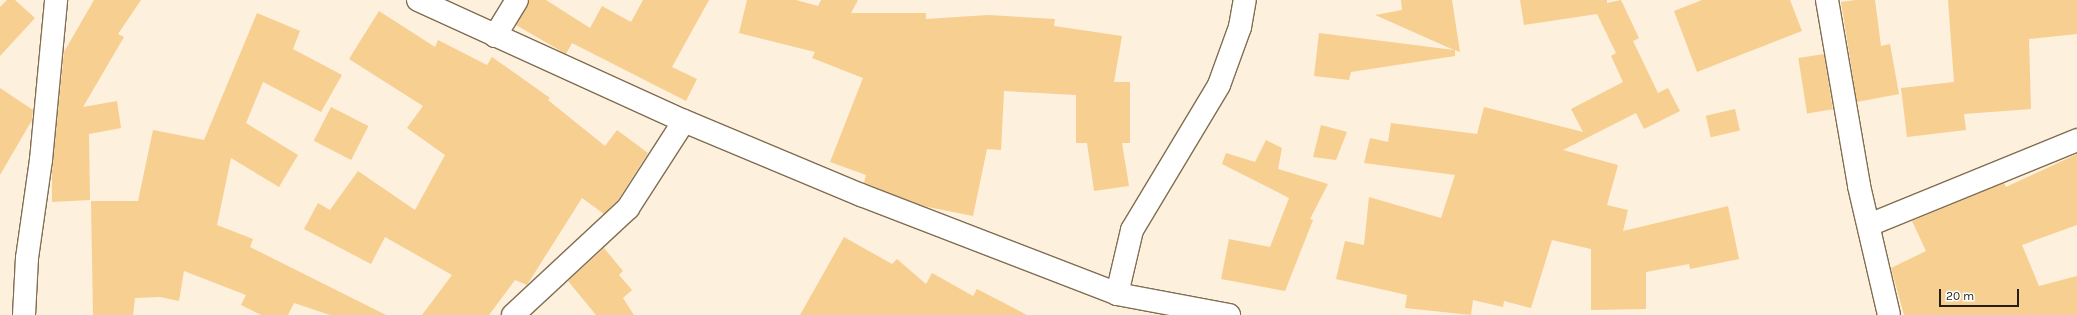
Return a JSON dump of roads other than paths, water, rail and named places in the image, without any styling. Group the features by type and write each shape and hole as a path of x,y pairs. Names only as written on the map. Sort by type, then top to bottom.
{"street":[{"path":"24,315 27,258 41,160 56,0"},
{"path":"418,0 684,122 861,195 1117,294 1229,315"},
{"path":"495,36 517,0"},
{"path":"1117,294 1132,230 1219,85 1240,26 1245,0"},
{"path":"1827,0 1859,186 1889,315"},
{"path":"513,315 628,208 684,122"},
{"path":"1869,225 2077,140"}]}
